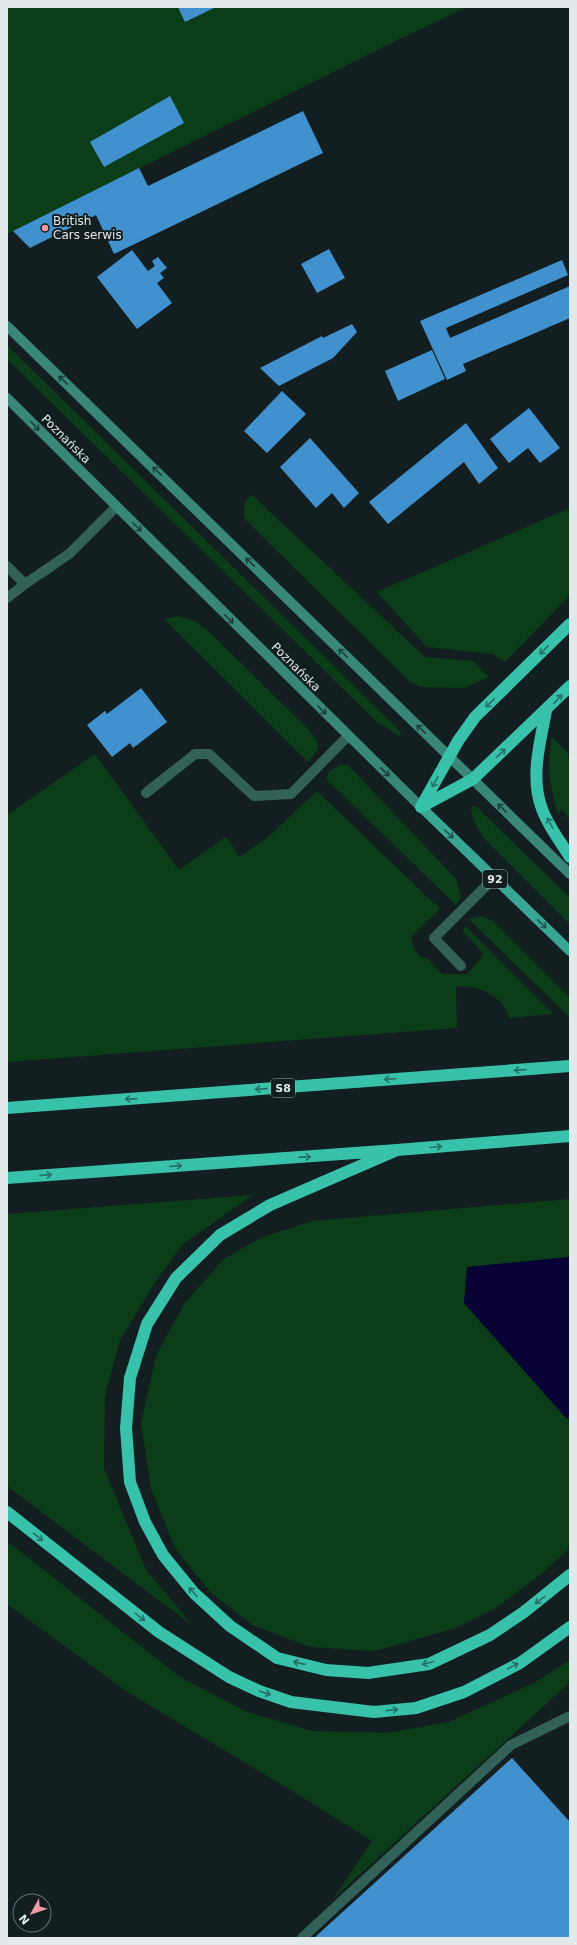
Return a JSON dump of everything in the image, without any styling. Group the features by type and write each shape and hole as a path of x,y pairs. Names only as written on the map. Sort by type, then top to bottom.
{"highway":[{"path":"421,807 449,757 475,717 570,624"},
{"path":"421,807 473,779 546,711 570,686"},
{"path":"546,711 536,772 537,793 542,810 570,857"},
{"name":"S8","path":"7,1108 564,1066"},
{"path":"7,1178 570,1136"},
{"path":"397,1150 270,1205 220,1236 176,1278 147,1324 130,1378 126,1428 130,1482 145,1522 163,1555 185,1582 194,1593 230,1626 278,1658 326,1670 368,1673 429,1664 490,1636 524,1612 570,1575"},
{"path":"7,1512 159,1632 229,1677 259,1691 292,1702 374,1712 416,1708 464,1692 520,1663 570,1627"}],"main road":[{"path":"7,326 570,874"},
{"name":"Poznańska","path":"7,398 348,736 570,951"}],"lane":[{"path":"7,598 69,554 116,507"},
{"path":"7,566 25,584"},
{"path":"146,793 195,754 209,754 254,796 291,794 348,736"},
{"path":"461,966 434,938 494,878"},
{"path":"302,1938 511,1745 570,1716"}],"green space":[{"path":"7,7 467,7 9,233 7,232"},
{"path":"7,345 401,732 399,736 377,722 7,359"},
{"path":"252,495 425,657 473,661 489,677 465,688 421,687 410,682 244,518 245,501"},
{"path":"570,508 570,595 505,662 492,654 427,647 377,592"},
{"path":"178,616 195,621 205,628 308,729 317,741 318,749 308,762 164,619"},
{"path":"552,737 568,753 570,761 570,821 562,809 558,815 553,795 549,766"},
{"path":"95,754 179,870 226,837 240,857 268,837 317,791 440,909 411,937 414,949 421,957 428,959 442,974 467,974 484,954 463,932 465,926 553,1014 509,1018 501,1003 489,993 473,988 456,987 457,1028 7,1062 7,815"},
{"path":"339,765 348,765 456,879 461,898 456,905 326,779 329,772"},
{"path":"472,806 479,809 570,898 570,924 484,838 473,819 471,810"},
{"path":"481,916 492,920 570,998 570,1018 469,919"},
{"path":"253,1195 183,1244 156,1281 120,1340 105,1395 104,1468 146,1570 193,1626 7,1486 7,1214"},
{"path":"570,1199 570,1257 468,1267 464,1303 567,1418 570,1416 570,1548 541,1574 496,1608 456,1628 375,1651 310,1647 253,1625 210,1592 175,1548 151,1489 141,1423 156,1356 184,1304 224,1259 260,1238 312,1221"},
{"path":"7,1541 180,1677 245,1711 312,1731 387,1733 448,1722 534,1683 570,1660 570,1682 333,1899 372,1841 294,1792 129,1693 7,1604"}],"shaded area":[{"path":"570,1257 570,1416 567,1419 464,1303 467,1267"}],"building":[{"path":"178,7 216,7 185,22"},
{"path":"170,96 184,123 104,167 90,142"},
{"path":"303,111 323,153 114,254 96,215 30,248 13,231 139,168 148,186"},
{"path":"329,249 345,278 317,293 301,264"},
{"path":"132,250 148,271 155,266 152,261 158,257 167,268 160,273 164,278 157,283 172,303 137,329 97,277"},
{"path":"562,260 568,275 446,328 450,338 570,286 570,318 463,364 466,371 447,380 420,321"},
{"path":"352,324 357,332 333,358 279,386 260,368 322,336 323,338"},
{"path":"432,350 445,379 398,401 385,371"},
{"path":"282,391 306,414 267,453 244,431"},
{"path":"529,408 560,448 540,463 528,448 509,463 490,439"},
{"path":"466,423 498,468 479,484 464,462 388,524 369,502"},
{"path":"310,438 359,493 344,508 332,493 316,508 280,467"},
{"path":"141,688 167,722 133,748 130,743 112,757 87,725 105,711 107,714"},
{"path":"512,1758 570,1822 570,1938 314,1938"}],"place":[{"name":"British Cars serwis","path":"45,228"}]}
